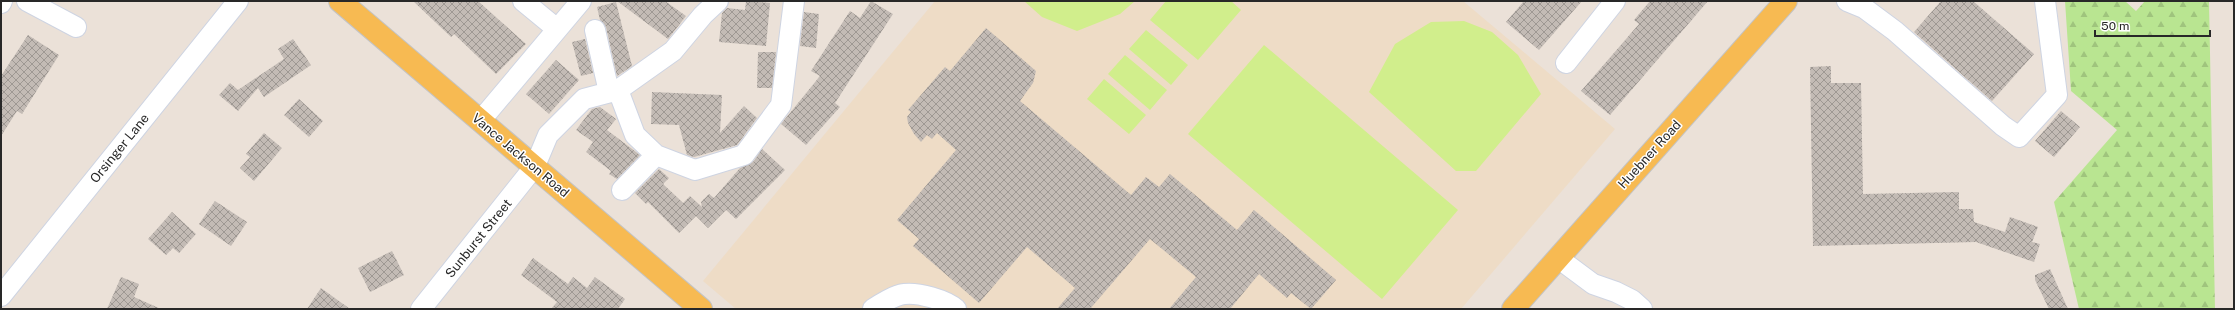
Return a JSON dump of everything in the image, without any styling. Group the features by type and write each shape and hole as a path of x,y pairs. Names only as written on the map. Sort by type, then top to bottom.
{"main road":[{"name":"Vance Jackson Road","path":"340,1 535,166 691,306"},
{"name":"Huebner Road","path":"1513,309 1786,1"}],"street":[{"path":"27,1 76,27"},
{"name":"Orsinger Lane","path":"1,296 238,1"},
{"path":"523,1 557,30"},
{"path":"481,120 581,1"},
{"name":"Sunburst Street","path":"421,309 535,166 548,135 584,99 613,91 673,51 703,15 718,1"},
{"path":"595,30 613,91 635,135 656,155 695,170 744,155 781,105 794,1"},
{"path":"1566,63 1615,1"},
{"path":"1847,1 1864,8 1895,31 2003,126 2019,137 2057,95 2045,1"},
{"path":"622,190 656,155"},
{"path":"1558,258 1593,284 1616,292 1637,305"},
{"path":"873,309 903,294 927,296 950,303 956,309"}],"shaded area":[{"path":"935,1 1463,1 1615,129 1461,309 736,309 703,281"}],"green space":[{"path":"1024,1 1135,1 1120,14 1077,31 1042,17"},
{"path":"1166,1 1231,1 1241,10 1198,60 1150,20"},
{"path":"2065,1 2125,1 2136,11 2145,1 2209,1 2215,309 2079,309 2054,202 2117,130 2071,91"},
{"path":"1464,21 1492,32 1518,55 1541,94 1476,171 1456,171 1369,92 1395,44 1431,22"},
{"path":"1146,30 1188,65 1171,85 1129,49"},
{"path":"1264,45 1458,210 1382,299 1188,134"},
{"path":"1125,55 1167,90 1150,110 1108,74"},
{"path":"1104,79 1146,115 1129,134 1087,99"}],"building":[{"path":"413,1 478,1 526,44 496,74 454,34 451,37"},
{"path":"617,1 665,1 686,16 668,39"},
{"path":"746,1 770,3 766,46 719,42 722,13 727,8 745,10"},
{"path":"871,1 893,14 835,103 840,107 806,145 781,124 820,76 811,71 850,11 860,18"},
{"path":"1524,1 1582,1 1539,50 1506,22"},
{"path":"1650,1 1708,1 1610,115 1581,91 1639,24 1634,20"},
{"path":"1941,1 1973,1 2034,54 1992,101 1914,32"},
{"path":"616,2 632,66 617,76 606,27 600,20 597,7"},
{"path":"804,12 819,14 816,48 800,46"},
{"path":"986,28 1036,71 1033,83 1020,101 1131,195 1146,177 1159,187 1170,174 1237,230 1254,210 1336,280 1311,309 1291,293 1287,298 1259,274 1230,309 1169,309 1196,277 1150,239 1090,309 1057,309 1075,288 1027,247 979,303 913,246 919,239 897,220 956,150 937,133 932,139 927,135 921,142 914,134 908,123 907,117 911,112 908,110 945,67 950,71"},
{"path":"28,35 59,55 22,114 17,111 1,136 1,76"},
{"path":"293,39 311,65 264,97 258,88 238,111 219,95 230,83 238,90 284,59 278,49"},
{"path":"585,39 593,73 581,76 572,42"},
{"path":"758,52 776,52 772,88 757,88"},
{"path":"556,60 579,80 549,114 526,94"},
{"path":"1831,66 1831,83 1861,83 1863,194 1959,192 1959,209 1973,209 1974,222 2005,232 2010,217 2038,227 2032,242 2040,244 2034,262 1976,242 1813,246 1810,67"},
{"path":"652,92 722,95 720,133 744,106 757,118 737,145 694,157 687,155 679,125 651,124"},
{"path":"299,99 323,121 309,137 284,115"},
{"path":"600,107 616,119 607,130 640,155 617,179 609,174 611,171 586,152 593,142 576,130 592,109"},
{"path":"2061,111 2080,127 2054,157 2035,141"},
{"path":"264,133 282,148 254,181 240,168 250,157 246,154"},
{"path":"762,149 785,170 736,219 726,210 708,228 696,216 679,233 648,202 646,204 635,193 659,169 669,178 663,184 683,203 690,196 702,207 701,202 709,194 714,198 740,168 753,162"},
{"path":"215,201 247,222 231,246 199,224"},
{"path":"172,212 196,234 179,253 173,248 166,255 148,239"},
{"path":"392,251 404,275 370,292 358,268"},
{"path":"533,258 568,284 573,277 587,288 595,277 625,299 618,309 551,309 557,302 521,275"},
{"path":"2050,269 2068,309 2049,309 2035,280 2035,275"},
{"path":"121,277 139,284 134,297 161,309 107,309"},
{"path":"321,288 350,309 307,309"}]}
